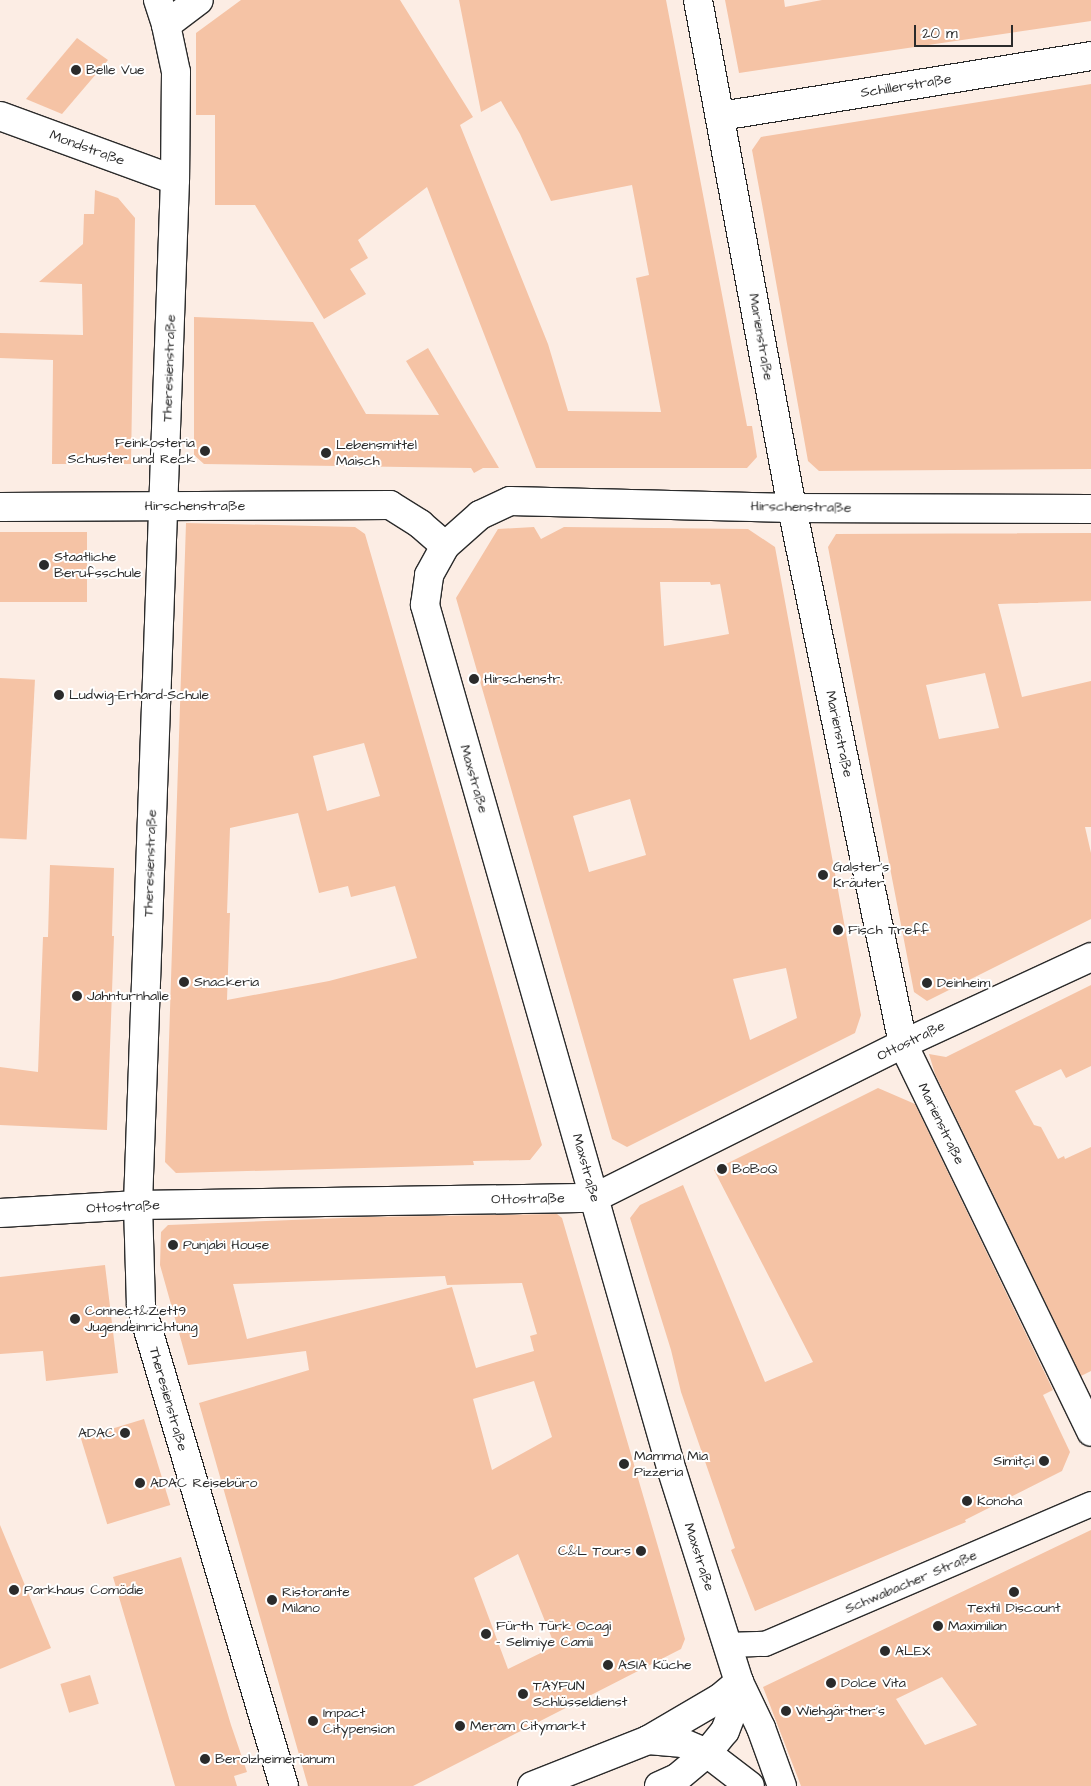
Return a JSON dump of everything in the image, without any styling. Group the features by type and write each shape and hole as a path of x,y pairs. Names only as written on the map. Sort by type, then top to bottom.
{"street":[{"path":"162,13 199,0"},
{"name":"Marienstraße","path":"698,0 721,116 792,508 903,1044 1091,1432"},
{"name":"Theresienstraße","path":"162,13 176,72 175,180 138,1206 141,1306 260,1711 284,1786"},
{"name":"Schillerstraße","path":"721,116 1091,56"},
{"name":"Mondstraße","path":"0,116 175,180"},
{"name":"Hirschenstraße","path":"510,501 792,508 1091,509"},
{"name":"Maxstraße","path":"510,501 480,515 445,546 429,575 425,605 672,1471 739,1682 761,1728 782,1786"},
{"name":"Hirschenstraße","path":"0,507 390,504 420,524 445,546"},
{"name":"Ottostraße","path":"0,1213 138,1206 594,1198 903,1044 1091,956"},
{"name":"Schwabacher Straße","path":"727,1645 764,1644 1091,1504"},
{"path":"532,1786 648,1740 720,1698 739,1682"},
{"path":"659,1786 677,1778 707,1753 725,1731 733,1710 739,1682"},
{"path":"648,1740 684,1743 707,1753 750,1786"}],"building":[{"path":"241,0 400,0 473,117 460,125 548,344 568,411 661,412 636,278 649,275 632,185 551,201 520,134 501,101 481,112 459,0 666,0 747,426 752,426 757,457 747,468 536,468 427,187 358,240 368,258 350,269 366,294 324,319 255,205 215,205 215,115 196,115 196,33"},
{"path":"725,0 784,0 785,7 822,0 1091,0 1091,21 739,73"},
{"path":"77,38 108,60 62,114 26,99"},
{"path":"1091,84 1091,469 819,471 808,461 752,150 761,137"},
{"path":"95,190 118,198 135,218 131,464 52,464 53,360 0,358 0,333 83,335 82,284 39,282 83,244 84,214 94,214"},
{"path":"194,317 313,322 366,414 439,415 406,361 428,348 499,468 483,468 474,473 471,468 204,464 194,455"},
{"path":"186,523 355,527 365,534 542,1145 530,1160 473,1161 474,1165 176,1173 165,1162","holes":["364,743 380,796 327,811 313,756","298,813 319,893 348,886 351,897 395,886 417,958 329,981 227,1000 230,913 227,913 230,828"]},
{"path":"534,527 541,539 564,527 748,529 775,547 861,1015 855,1033 627,1147 612,1139 456,598 498,529","holes":["660,582 710,582 711,585 720,584 729,634 664,646","630,799 646,855 589,872 573,816","786,968 797,1018 750,1040 733,979"]},
{"name":"Staatliche Berufsschule","path":"0,532 87,532 87,602 0,602"},
{"path":"1091,533 1091,601 998,604 1022,697 1091,681 1091,827 1085,827 1091,853 1091,919 927,1001 914,992 828,547 836,534","holes":["985,673 999,728 939,739 926,685"]},
{"path":"0,678 35,680 27,840 0,838"},
{"name":"Jahnturnhalle","path":"50,865 114,868 112,936 114,936 107,1130 0,1125 0,1067 38,1072 43,937 48,937"},
{"path":"1091,985 1091,1066 1066,1078 1061,1069 1015,1091 1034,1125 1041,1127 1058,1159 1064,1156 1065,1159 1091,1147 1091,1371 1081,1376 935,1074 929,1054 946,1057"},
{"path":"878,1088 915,1104 1053,1390 1043,1395 1070,1452 1062,1471 965,1520 966,1522 755,1611 731,1550 735,1548 681,1392 671,1350 630,1218 640,1205 683,1185 765,1382 813,1362 714,1170"},
{"path":"557,1214 562,1218 685,1639 681,1649 413,1786 308,1786 199,1403 309,1370 306,1351 188,1365 160,1265 161,1232 168,1225 367,1217","holes":["445,1276 447,1285 522,1283 537,1334 530,1336 534,1351 476,1368 452,1287 247,1339 233,1284","534,1381 552,1437 492,1470 473,1399","518,1554 555,1646 508,1669 474,1578"]},
{"name":"Connect&Zett9 Jugendeinrichtung","path":"105,1265 118,1373 46,1381 43,1351 0,1354 0,1277"},
{"path":"144,1419 170,1505 107,1524 81,1438"},
{"name":"Parkhaus Comödie","path":"0,1525 51,1648 0,1669"},
{"path":"1091,1530 1091,1786 801,1786 763,1687","holes":["942,1677 977,1725 925,1745 896,1699"]},
{"path":"181,1557 231,1725 247,1772 234,1776 237,1786 175,1786 113,1577"},
{"path":"90,1675 99,1704 69,1713 60,1684"}],"place":[{"name":"Belle Vue","path":"76,70"},
{"name":"Feinkosteria Schuster und Reck","path":"205,451"},
{"name":"Lebensmittel Maisch","path":"326,453"},
{"name":"Staatliche Berufsschule","path":"44,565"},
{"name":"Hirschenstr.","path":"474,679"},
{"name":"Ludwig-Erhard-Schule","path":"59,695"},
{"name":"Galster's Kräuter","path":"823,875"},
{"name":"Fisch Treff","path":"838,930"},
{"name":"Snackeria","path":"184,982"},
{"name":"Deinheim","path":"927,983"},
{"name":"Jahnturnhalle","path":"77,996"},
{"name":"BoBoQ","path":"722,1169"},
{"name":"Punjabi House","path":"173,1245"},
{"name":"Connect&Zett9 Jugendeinrichtung","path":"75,1319"},
{"name":"ADAC","path":"125,1433"},
{"name":"Simitçi","path":"1044,1461"},
{"name":"Mamma Mia Pizzeria","path":"624,1464"},
{"name":"ADAC Reisebüro","path":"140,1483"},
{"name":"Konoha","path":"967,1501"},
{"name":"C&L Tours","path":"641,1551"},
{"name":"Parkhaus Comödie","path":"14,1590"},
{"name":"Textil Discount","path":"1014,1592"},
{"name":"Ristorante Milano","path":"272,1600"},
{"name":"Maximilian","path":"938,1626"},
{"name":"Fürth Türk Ocagi - Selimiye Camii","path":"486,1634"},
{"name":"ALEX","path":"885,1651"},
{"name":"ASIA Küche","path":"608,1665"},
{"name":"Dolce Vita","path":"831,1683"},
{"name":"TAYFUN Schlüsseldienst","path":"523,1694"},
{"name":"Wiehgärtner's","path":"786,1711"},
{"name":"Impact Citypension","path":"313,1721"},
{"name":"Meram Citymarkt","path":"460,1726"},
{"name":"Berolzheimerianum","path":"205,1759"}]}
